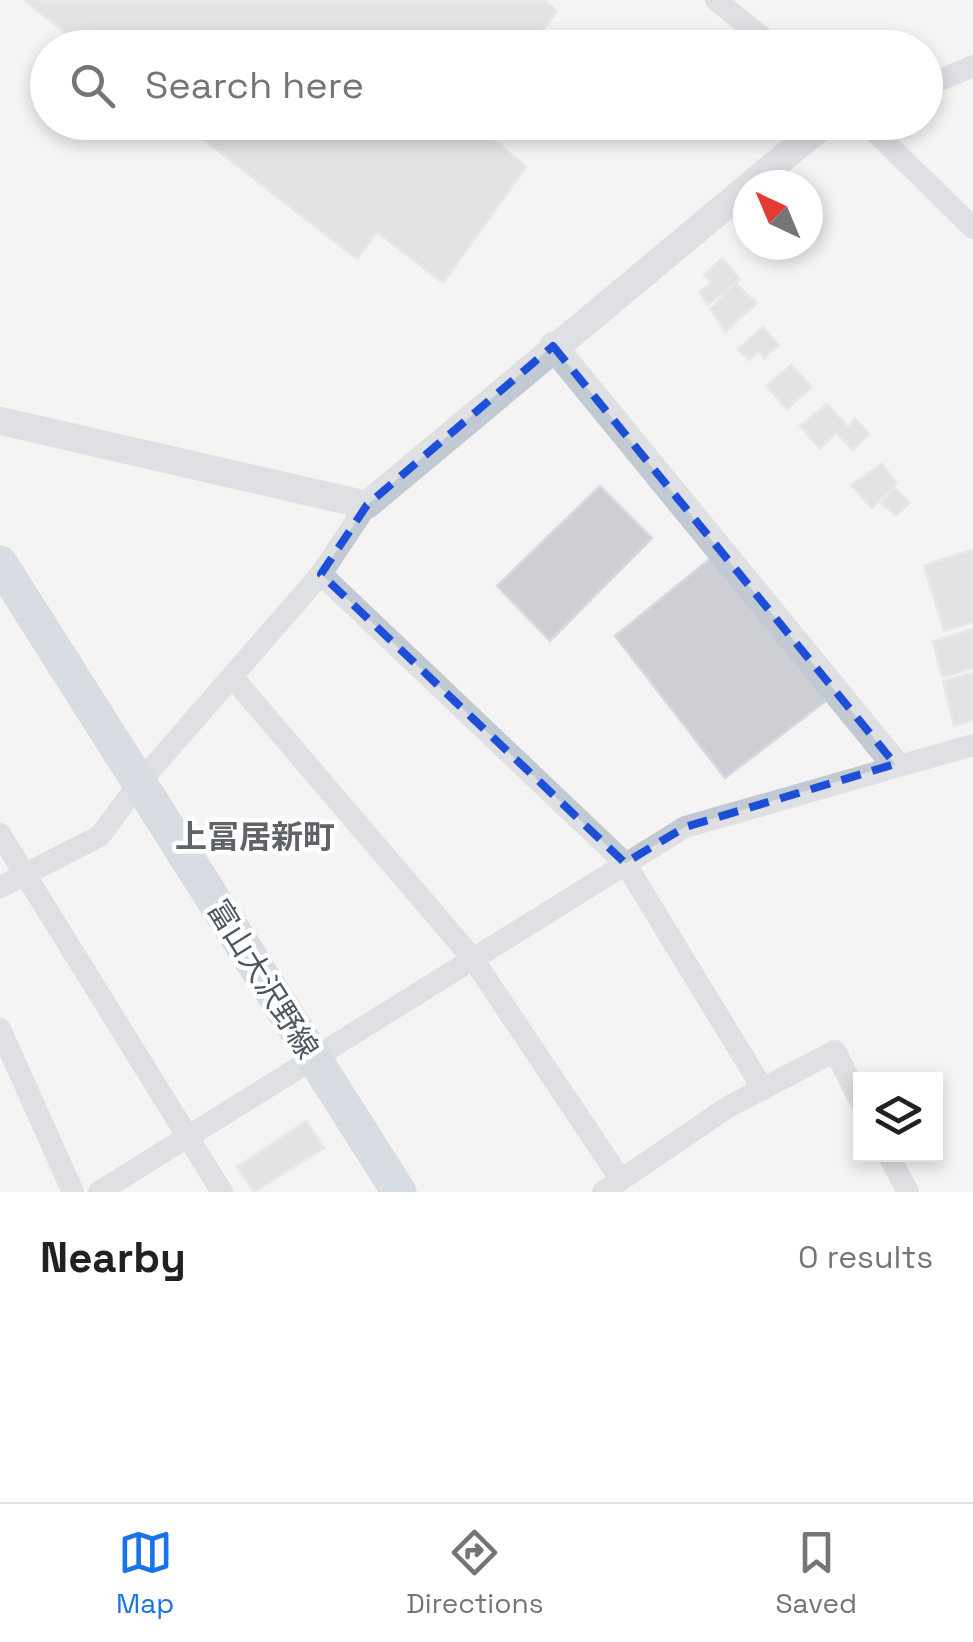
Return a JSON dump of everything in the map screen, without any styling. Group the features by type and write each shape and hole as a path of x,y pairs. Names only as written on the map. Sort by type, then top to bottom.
{"main road":[{"name":"富山大沢野線","path":"0,563 399,1192"}],"street":[{"path":"716,0 753,30"},
{"path":"943,79 973,66"},
{"path":"768,170 804,140"},
{"path":"883,140 973,228"},
{"path":"0,886 100,836 140,782 234,679 321,574 367,505 733,199"},
{"path":"553,346 894,764"},
{"path":"0,421 367,505"},
{"path":"321,574 624,863 763,1088"},
{"path":"234,679 473,959 612,1186 728,1106 835,1050 853,1086"},
{"path":"99,1192 685,827 894,764 973,745"},
{"path":"0,834 222,1192"},
{"path":"0,1029 73,1192"},
{"path":"892,1162 908,1192"}],"highlighted area":[{"path":"553,346 895,764 685,827 625,863 321,574 367,505"}],"building":[{"path":"24,0 543,0 557,11 543,30 62,30"},
{"path":"204,140 494,140 526,167 443,283 377,232 357,259"},
{"path":"722,258 740,279 708,305 699,292 712,282 704,275"},
{"path":"735,283 757,303 725,332 711,309"},
{"path":"763,327 779,345 764,358 759,351 749,360 738,349"},
{"path":"791,365 812,387 787,409 766,386"},
{"path":"827,404 848,427 855,419 869,434 853,450 836,433 820,449 800,426"},
{"path":"882,464 897,483 872,508 851,485"},
{"path":"600,486 652,538 550,641 497,586"},
{"path":"895,488 910,503 896,515 881,503"},
{"path":"973,550 973,622 944,631 924,565"},
{"path":"711,558 827,700 725,778 615,636"},
{"path":"973,629 973,668 942,677 933,641"},
{"path":"973,673 973,720 954,726 943,681"},
{"path":"306,1121 324,1148 254,1192 237,1167"}],"district":[{"name":"上冨居新町","path":"255,837"}]}
